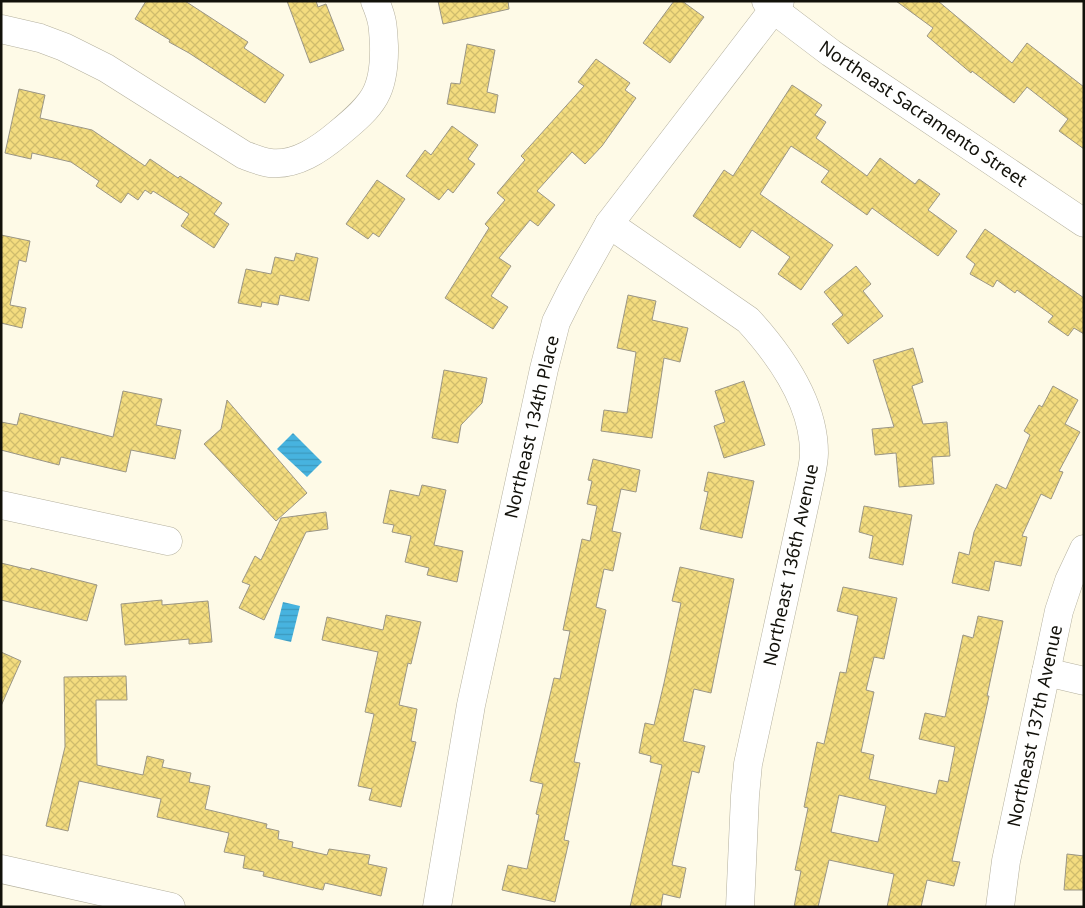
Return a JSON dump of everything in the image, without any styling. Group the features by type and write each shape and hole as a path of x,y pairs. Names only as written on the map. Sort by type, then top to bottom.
{"street":[{"path":"1,30 40,38 73,51 106,68 244,155 270,163 290,162 319,149 360,116 371,103 379,88 384,68 383,20 375,1"},
{"name":"Northeast Sacramento Street","path":"773,4 839,58 1084,223"},
{"name":"Northeast 134th Place","path":"438,907 471,705 546,360 556,322 608,224 773,4"},
{"name":"Northeast 136th Avenue","path":"608,224 748,320 766,339 786,369 801,397 811,424 814,453 809,484 748,764 740,907"},
{"path":"1,505 168,540"},
{"name":"Northeast 137th Avenue","path":"1000,907 1006,861 1059,611 1068,581 1084,549"},
{"path":"1046,672 1084,681"},
{"path":"1,869 170,907"}],"water":[{"path":"293,433 322,462 307,477 277,449"},
{"path":"283,602 300,606 291,642 274,638"}],"building":[{"path":"146,1 185,1 248,42 244,48 284,75 265,103 135,19"},
{"path":"287,1 316,1 318,7 326,4 344,50 310,63"},
{"path":"438,1 508,1 509,9 443,24"},
{"path":"674,1 682,1 704,17 670,63 643,43"},
{"path":"896,1 938,1 1012,63 1027,43 1084,87 1084,149 1059,131 1068,119 1027,87 1014,103 972,71 971,73 927,36 933,28"},
{"path":"467,44 495,50 487,92 498,95 495,113 447,104 451,83 460,84"},
{"path":"596,59 630,83 625,90 636,98 602,146 585,164 572,152 537,191 555,205 538,226 530,220 499,258 511,266 491,296 508,307 493,329 445,298 489,228 485,224 505,200 497,193 525,160 521,156 584,86 578,82"},
{"path":"792,85 822,105 815,115 826,122 816,138 867,176 880,158 915,184 919,179 940,194 928,210 957,231 938,256 872,208 867,215 821,182 829,171 791,146 760,194 833,245 801,290 778,274 790,257 752,230 740,248 693,216 724,170 733,176"},
{"path":"19,89 45,95 40,118 92,130 145,166 150,159 178,178 180,176 222,203 214,214 229,224 214,248 181,226 189,214 153,191 151,194 145,190 138,200 128,193 121,203 96,186 99,181 71,162 32,153 31,159 5,153"},
{"path":"452,126 478,145 468,159 475,164 453,193 448,189 439,200 406,176 425,150 431,155"},
{"path":"377,180 405,199 379,237 373,233 368,239 346,224"},
{"path":"985,229 1084,298 1084,334 1074,328 1068,336 1048,322 1053,316 1017,290 1015,293 997,280 993,287 970,274 975,264 966,257"},
{"path":"1,235 30,241 26,262 19,260 10,305 26,308 22,328 1,323"},
{"path":"296,253 318,258 309,301 280,295 278,305 262,302 261,307 238,303 246,269 271,274 275,257 294,261"},
{"path":"856,266 871,284 863,291 883,316 848,344 832,324 843,315 824,292"},
{"path":"628,295 656,301 652,320 688,328 680,362 664,358 652,438 601,431 604,410 627,413 636,352 617,348"},
{"path":"913,348 923,382 912,386 923,424 947,422 950,456 932,457 934,484 899,487 896,453 875,455 872,429 894,427 873,360"},
{"path":"444,370 487,378 482,403 461,425 458,443 432,438"},
{"path":"744,381 765,445 724,458 714,426 725,422 715,391"},
{"path":"1053,386 1078,400 1065,424 1080,432 1059,471 1063,472 1051,499 1041,494 1022,536 1027,537 1021,566 995,561 989,591 952,583 959,552 969,555 974,532 996,484 1006,489 1030,435 1024,431 1039,405 1042,407"},
{"path":"123,391 162,399 156,425 181,430 175,459 131,450 126,472 61,457 59,465 1,450 1,422 17,425 20,413 113,437"},
{"path":"227,400 307,493 276,521 204,444 221,429"},
{"path":"593,459 640,470 636,492 621,489 612,531 621,533 613,571 604,569 596,607 606,610 574,762 580,763 564,840 569,841 555,902 502,890 508,865 527,869 539,815 536,814 543,784 530,781 554,678 560,679 570,631 563,630 582,539 590,541 597,506 587,504 592,481 588,480"},
{"path":"708,472 754,481 742,538 700,529 708,492 704,491"},
{"path":"422,485 446,490 434,545 463,551 457,582 427,575 429,568 405,562 411,536 392,532 394,525 383,523 390,490 419,496"},
{"path":"864,506 912,515 903,565 869,558 873,536 859,532"},
{"path":"326,512 328,529 306,532 264,620 239,608 250,585 242,582 255,556 261,560 281,518"},
{"path":"1,563 30,570 31,568 97,585 87,621 1,600"},
{"path":"680,567 734,579 711,693 694,689 683,741 705,746 699,773 692,771 672,865 686,868 680,898 663,894 661,907 630,907 662,765 650,762 651,756 639,753 645,723 654,725 664,683 681,603 672,601"},
{"path":"843,587 897,598 884,659 874,657 866,690 874,692 861,752 874,755 869,779 936,794 939,780 948,782 955,747 919,739 925,713 945,717 963,635 973,638 978,616 1003,621 987,696 989,696 952,861 960,862 954,886 927,880 921,907 887,907 894,874 829,860 818,907 794,907 801,871 795,870 808,808 804,807 817,742 824,744 840,672 846,673 858,616 837,611","holes":["839,795 886,806 878,842 831,832"]},
{"path":"162,600 162,605 208,601 212,642 189,644 189,639 125,645 121,604"},
{"path":"386,615 421,622 411,664 408,663 399,705 417,709 411,741 416,742 401,807 369,800 372,789 358,786 374,714 365,712 378,652 322,640 327,617 383,630"},
{"path":"1,652 21,661 1,706"},
{"path":"126,676 127,700 96,700 97,765 143,775 147,756 164,760 162,767 191,773 189,782 210,786 205,809 267,824 266,828 279,831 278,839 293,842 292,847 327,855 329,849 370,855 368,864 387,868 381,896 325,883 323,890 263,876 264,872 243,868 245,856 224,852 229,833 157,817 161,799 79,781 68,831 46,826 65,747 64,677"},
{"path":"1067,854 1084,856 1084,890 1064,890"}]}
